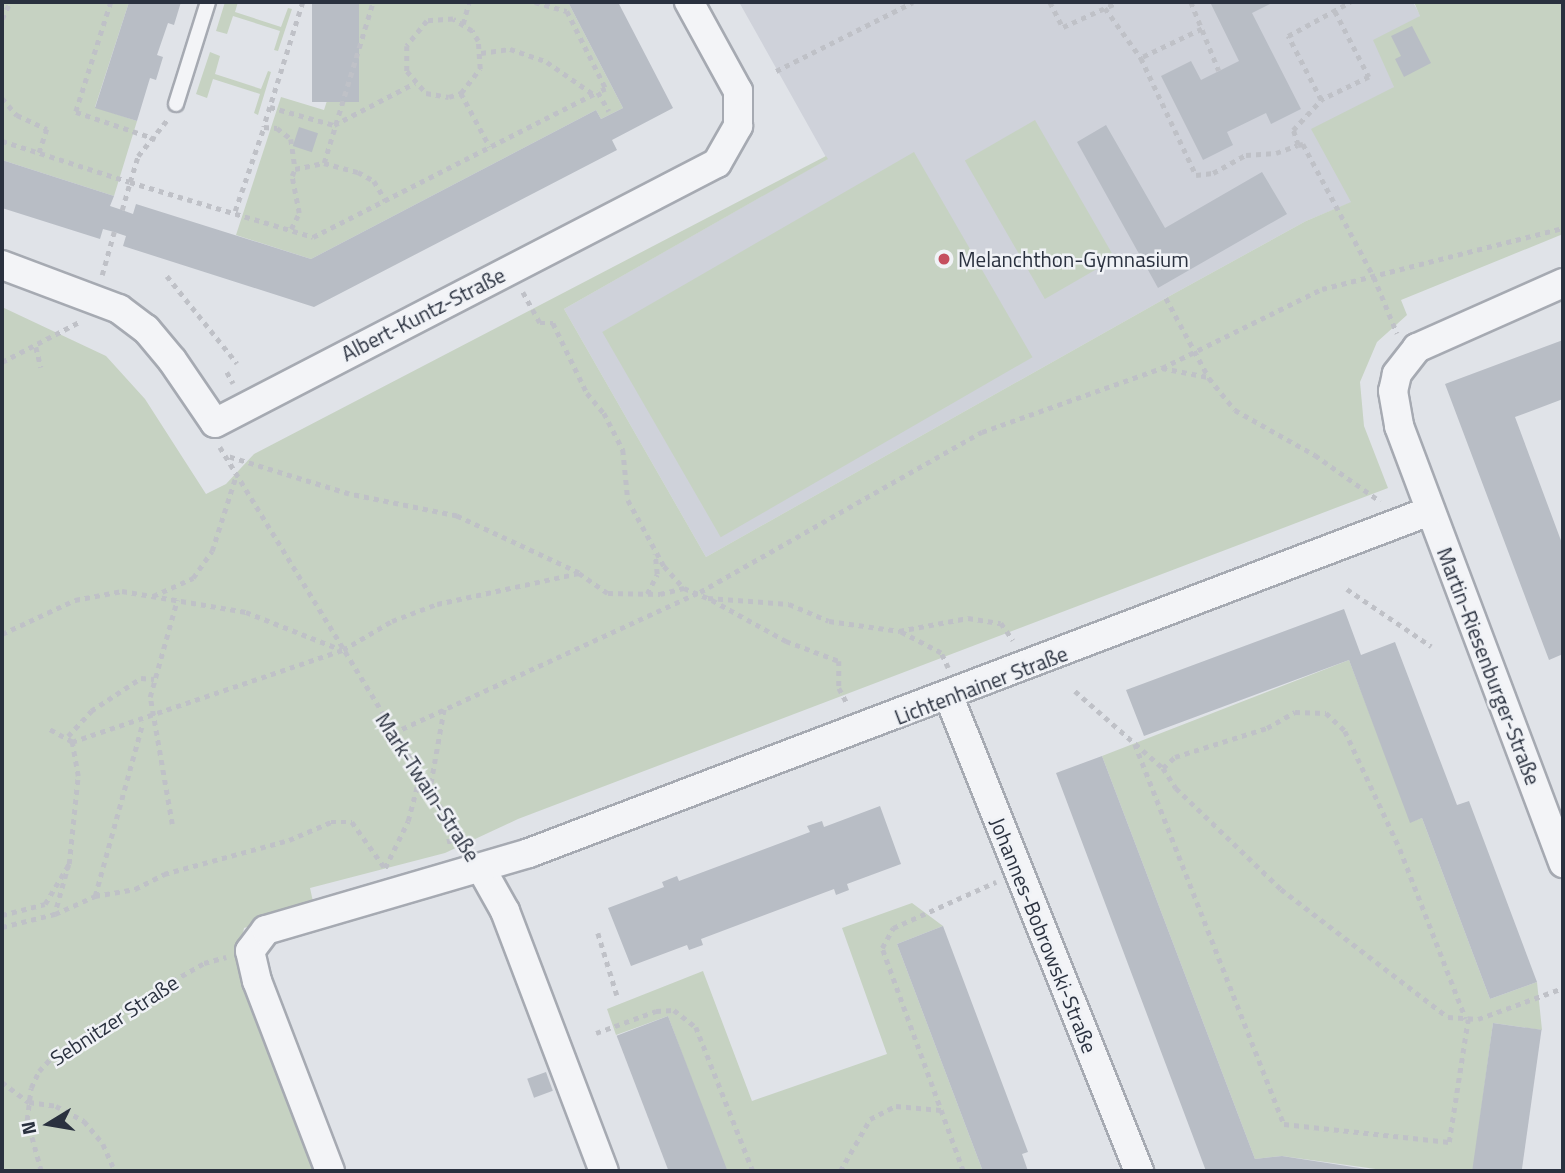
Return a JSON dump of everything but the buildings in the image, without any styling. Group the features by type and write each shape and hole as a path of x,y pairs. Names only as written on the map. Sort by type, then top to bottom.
{"street":[{"name":"Albert-Kuntz-Straße","path":"215,422 717,163 738,125 738,91 689,2"},
{"path":"2,265 96,296 146,329 215,422"},
{"path":"1407,356 1439,335 1563,284"},
{"name":"Martin-Riesenburger-Straße","path":"1407,356 1397,374 1393,405 1430,511 1563,863"},
{"name":"Lichtenhainer Straße","path":"482,870 955,695 1430,511"},
{"name":"Johannes-Bobrowski-Straße","path":"955,695 1139,1171"},
{"path":"330,1171 250,951 266,930 482,870"},
{"name":"Mark-Twain-Straße","path":"482,870 505,911 604,1171"}],"lane":[{"path":"176,104 208,2"}],"path":[{"path":"2,19 10,2"},
{"path":"111,2 76,113 156,139"},
{"path":"235,211 303,2"},
{"path":"324,163 373,2"},
{"path":"463,24 469,2"},
{"path":"2,141 313,237 606,89 567,12 535,2"},
{"path":"776,71 913,2"},
{"path":"1050,2 1063,27 1118,2"},
{"path":"1191,2 1219,71"},
{"path":"1321,100 1288,36 1350,2"},
{"path":"1105,8 1142,58 1196,174 1213,173 1246,155 1276,153 1303,144 1374,277 1407,356"},
{"path":"1298,145 1293,130 1321,100 1369,76 1335,11"},
{"path":"444,16 463,24 478,41 481,53 476,79 461,93 438,96 415,83 406,60 413,32 427,21 444,16"},
{"path":"1142,58 1202,29"},
{"path":"481,53 510,49 547,62 596,93 609,111"},
{"path":"270,107 334,125 415,83"},
{"path":"461,93 490,147"},
{"path":"2,98 17,115 47,129 39,153"},
{"path":"122,210 138,156 156,139 176,104"},
{"path":"264,127 277,128 291,139 295,169 292,176 299,213 292,229"},
{"path":"295,169 324,163 374,181 386,201"},
{"path":"393,733 700,592 982,432 1162,368 1322,289 1563,228"},
{"path":"2,362 80,324 96,296 114,232"},
{"path":"167,276 237,363"},
{"path":"1166,298 1194,354 1235,410 1315,455 1387,506"},
{"path":"528,302 540,323 553,323 587,393 604,413 623,450 628,500 655,550 684,588"},
{"path":"36,347 40,367"},
{"path":"1162,368 1209,378"},
{"name":"Mark-Twain-Straße","path":"215,422 216,442 419,778 482,870"},
{"path":"226,456 264,464 349,494 457,516 579,573 608,593 647,594 684,588 700,592 786,641 839,661 839,688 861,730"},
{"path":"150,597 193,578 212,551 237,475"},
{"path":"647,594 657,574 655,550"},
{"path":"72,743 156,718 342,650 392,621 437,604 579,573"},
{"path":"1347,589 1431,646"},
{"path":"2,634 75,600 122,591 246,612 342,650"},
{"path":"708,598 789,604 829,621 900,631 968,618 1001,624 1016,644 1055,657"},
{"path":"172,824 156,718 150,697 177,600"},
{"path":"900,631 941,653 955,695"},
{"path":"68,736 91,711 141,678 155,679"},
{"path":"1074,691 1163,768 1176,788 1281,888 1448,1017 1467,1019 1563,988"},
{"path":"429,794 444,709"},
{"path":"1135,744 1284,1124 1449,1142 1467,1019 1400,849 1345,731 1326,713 1295,712 1267,728 1175,757 1163,768"},
{"path":"95,896 143,722"},
{"path":"49,729 68,736 72,743 77,815 69,864 55,914"},
{"path":"2,927 55,914 95,896 135,889 164,874 289,840 331,822 352,822 385,868 408,821 419,778"},
{"path":"2,915 45,904 69,864"},
{"path":"963,1171 882,948 893,928 1006,878"},
{"path":"598,933 617,995"},
{"name":"Sebnitzer Straße","path":"41,1171 29,1138 29,1102 39,1072 50,1059 204,963 250,951"},
{"path":"596,1033 656,1011 674,1010 695,1027 753,1171"},
{"path":"2,1082 29,1102 56,1107 84,1121 103,1144 115,1171"},
{"path":"840,1171 870,1119 896,1107 941,1110"}],"shaded area":[{"name":"Melanchthon-Gymnasium","path":"739,2 1413,2 1420,15 1352,202 1306,221 706,557 564,309 827,159"}],"green space":[{"path":"2,2 129,2 95,107 137,121 114,196 2,160"},
{"path":"225,2 238,2 235,12 281,27 288,8 292,9 278,51 274,50 280,31 233,16 227,34 216,31"},
{"path":"359,2 568,2 623,108 601,119 596,110 311,259 236,235 281,97 324,110"},
{"path":"1414,2 1563,2 1563,234 1401,300 1407,315 1377,342 1360,382 1364,426 1388,488 518,819 445,853 310,888 314,906 244,928 239,955 322,1171 2,1171 2,307 106,356 145,399 206,494 226,484 254,454 826,156 828,159 564,309 706,557 1166,298 1306,221 1351,202 1311,129 1394,87 1373,40 1420,16"},
{"path":"210,52 220,56 215,74 261,89 268,71 271,72 258,115 254,113 260,94 213,79 207,98 196,94"},
{"path":"1035,120 1115,259 1045,299 965,160"},
{"path":"914,152 1032,357 721,537 602,332"},
{"path":"1349,660 1411,822 1422,818 1490,999 1537,982 1542,1030 1493,1023 1473,1171 1390,1171 1282,1156 1255,1159 1102,756"},
{"path":"912,903 943,926 897,944 982,1169 726,1171 668,1016 616,1035 607,1009 703,971 752,1101 887,1054 842,928"}],"place":[{"name":"Melanchthon-Gymnasium","path":"944,259"}]}
